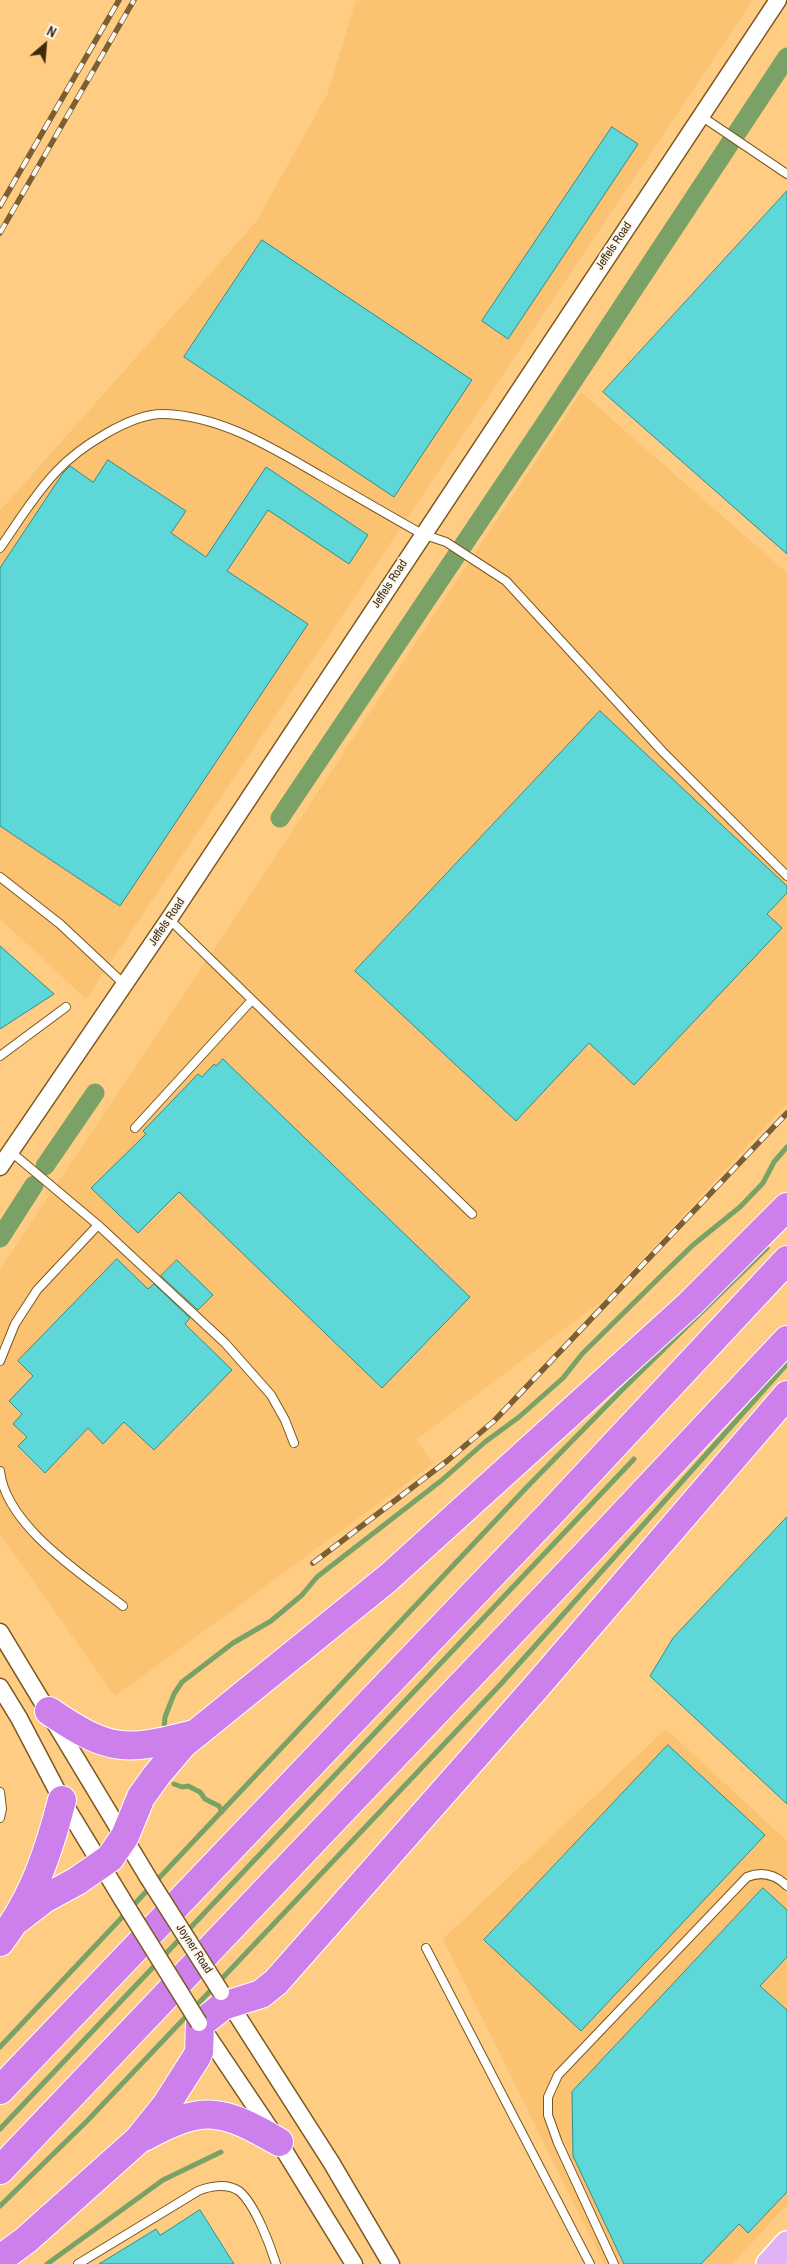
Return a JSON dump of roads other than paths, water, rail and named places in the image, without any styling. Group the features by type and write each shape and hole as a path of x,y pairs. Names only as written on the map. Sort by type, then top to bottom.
{"highway":[{"path":"17,1920 44,1899 100,1866 118,1848 141,1797 156,1776 194,1734 388,1578 690,1304 787,1207"},
{"path":"0,2090 543,1521 787,1260"},
{"path":"0,2170 787,1340"},
{"path":"0,2258 26,2240 138,2140 166,2105 196,2058 200,2024 225,1998 261,1994 276,1982 531,1693 787,1395"},
{"path":"49,1711 79,1732 104,1742 123,1746 146,1746 194,1734"},
{"path":"0,1942 17,1920 45,1860 62,1800"},
{"path":"138,2140 180,2120 210,2113 231,2117 279,2142"}],"main road":[{"path":"769,2264 787,2244"}],"street":[{"name":"Jeffels Road","path":"0,1167 169,919 422,534 780,0"},
{"name":"Joyner Road","path":"0,1632 125,1836 149,1879 331,2162 391,2264"},
{"path":"0,1687 100,1866 200,2024 279,2142 354,2264"}],"lane":[{"path":"780,0 787,4"},
{"path":"701,116 755,150 787,174"},
{"path":"0,548 36,496 65,463 112,430 126,423 162,414 200,418 242,433 422,534 446,542 506,582 662,751 787,876"},
{"path":"0,877 60,924 124,984"},
{"path":"169,919 472,1214"},
{"path":"135,1128 252,1000"},
{"path":"0,1056 66,1007"},
{"path":"10,1151 98,1225 225,1342 271,1395 285,1420 294,1442"},
{"path":"0,1361 15,1324 37,1290 98,1225"},
{"path":"0,1471 1,1481 10,1503 24,1522 48,1546 123,1606"},
{"path":"0,1792 2,1809 0,1818"},
{"path":"614,2264 558,2143 548,2115 548,2098 552,2086 558,2075 747,1877 757,1873 768,1874 776,1877 787,1886"},
{"path":"426,1948 590,2264"},
{"path":"78,2264 198,2190 208,2186 231,2188 239,2192 251,2208 267,2236 276,2264"}],"waterway":[{"path":"280,818 542,428 787,57"},
{"path":"45,1166 95,1093"},
{"path":"164,1730 165,1717 174,1694 182,1682 233,1643 271,1621 302,1595 317,1577 442,1480 485,1442 519,1417 563,1378 582,1354 693,1245 740,1207 763,1183 774,1162 787,1147"},
{"path":"0,1238 34,1185"},
{"path":"0,2047 527,1487 622,1390 767,1248"},
{"path":"0,2206 87,2121 500,1685 787,1364"},
{"path":"0,2129 634,1459"},
{"path":"174,1784 182,1787 188,1786 200,1792 205,1799 219,1806 222,1812"},
{"path":"47,2264 163,2180 221,2152"}],"railway":[{"path":"0,206 119,0"},
{"path":"0,233 134,0"},
{"path":"313,1563 447,1461 494,1421 787,1113"}]}
